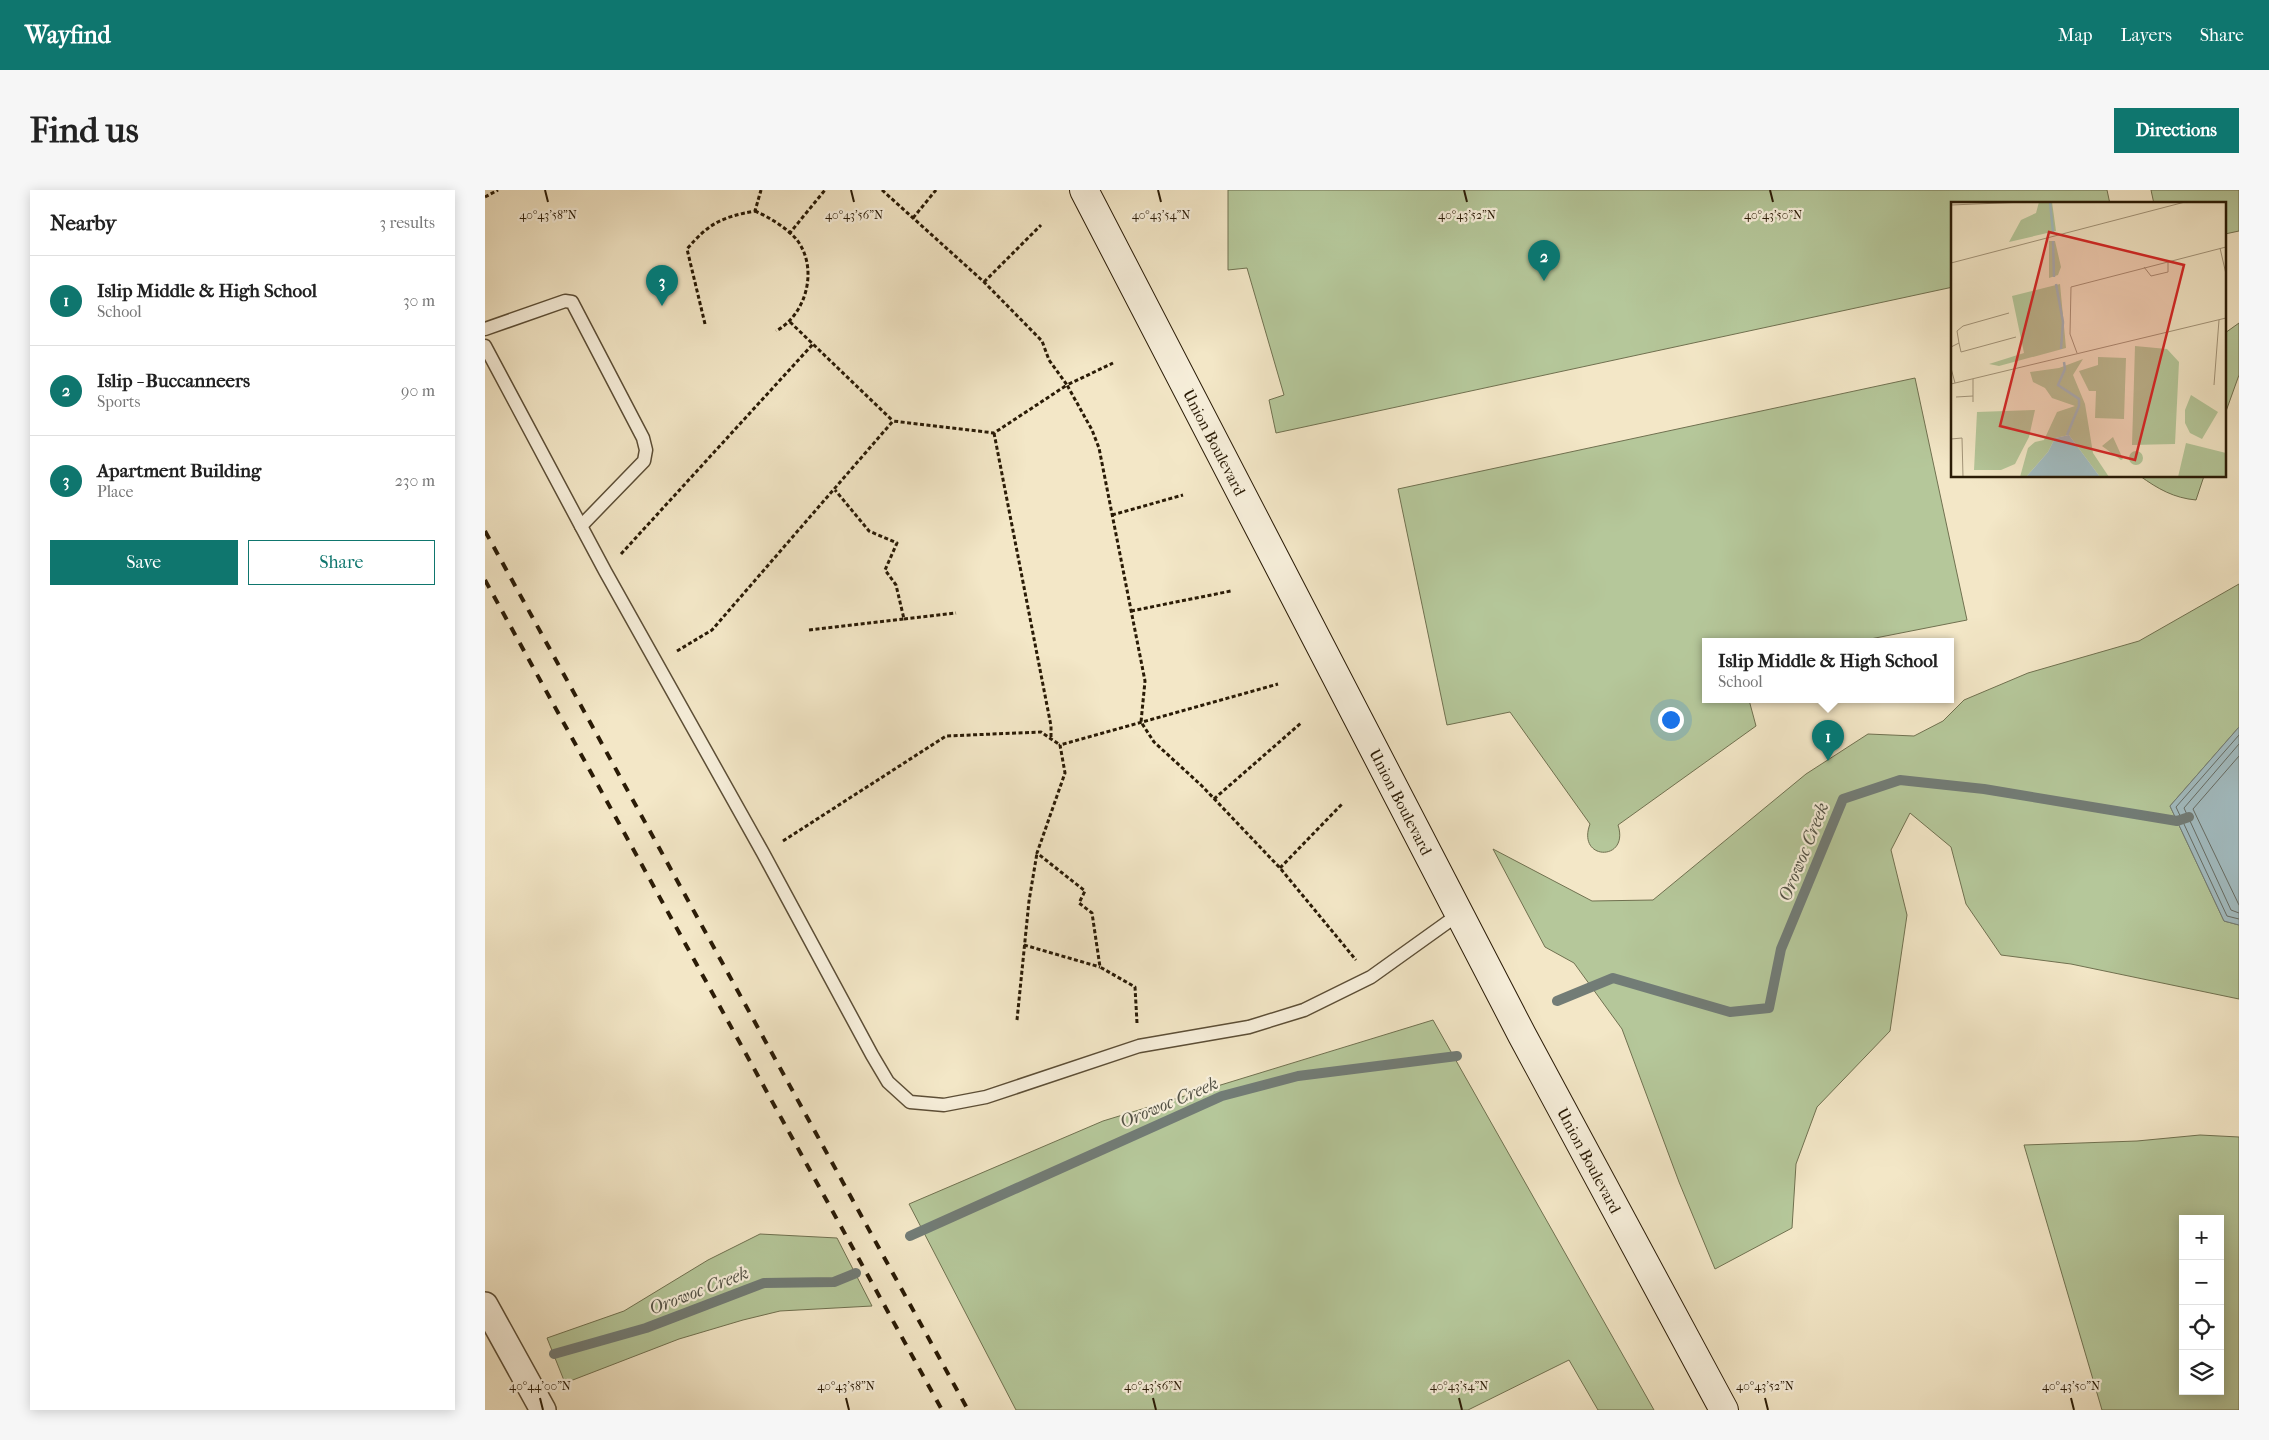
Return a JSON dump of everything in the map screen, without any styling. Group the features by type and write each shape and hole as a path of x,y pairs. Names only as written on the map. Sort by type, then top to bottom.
{"main road":[{"name":"Union Boulevard","path":"1084,190 1522,1035 1724,1410"}],"street":[{"path":"485,1305 543,1410"}],"lane":[{"path":"485,329 565,301 571,302 643,438 646,450 644,461 581,526"},
{"path":"485,346 655,664 763,853 872,1055 888,1082 910,1102 944,1105 986,1097 1139,1046 1249,1027 1304,1010 1371,978 1459,914"}],"path":[{"path":"485,197 498,190"},
{"path":"755,211 761,190"},
{"path":"789,234 825,190"},
{"path":"882,190 984,282 1042,340 1049,360 1067,385 1091,430 1099,448 1145,681 1141,722 1155,742 1214,799 1280,868 1371,978"},
{"path":"913,218 936,190"},
{"path":"705,324 687,249 711,225 728,216 755,211 769,217 797,240 805,257 808,275 807,292 790,322 776,332"},
{"path":"984,282 1041,225"},
{"path":"790,322 893,421 994,433 1067,385 1113,363"},
{"path":"605,571 813,344"},
{"path":"655,664 711,630 835,490 893,421"},
{"path":"994,433 1051,726 1051,739"},
{"path":"835,490 869,530 897,543 885,570 895,585 904,618"},
{"path":"1112,515 1183,495"},
{"path":"1131,611 1231,591"},
{"path":"809,630 956,613"},
{"path":"1060,745 1278,684"},
{"path":"1214,799 1301,723"},
{"path":"763,853 946,736 1041,732 1060,745 1065,772 1037,853 1024,945 1017,1020"},
{"path":"1280,868 1343,803"},
{"path":"1037,853 1085,891 1079,903 1092,913 1100,967"},
{"path":"1024,945 1100,967 1135,987 1139,1046"}],"green space":[{"path":"1228,190 2107,190 2110,202 1951,202 1951,287 1276,433 1269,400 1284,395 1247,268 1228,270"},
{"path":"2151,190 2239,190 2239,231 2227,234 2227,202 2154,202"},
{"path":"2239,323 2239,375 2227,408 2227,332"},
{"path":"1915,378 1967,620 1875,638 1702,638 1702,703 1750,703 1756,726 1618,825 1620,837 1617,846 1611,851 1603,852 1596,850 1590,845 1588,836 1590,824 1510,712 1447,725 1398,489"},
{"path":"2143,478 2203,478 2196,500 2181,497 2153,485"},
{"path":"2239,584 2239,727 2170,806 2224,921 2239,925 2239,999 2071,964 2001,955 1966,904 1951,847 1910,813 1891,850 1907,915 1890,1031 1817,1107 1796,1164 1792,1228 1715,1269 1679,1182 1622,1029 1574,963 1545,947 1493,849 1592,901 1653,900 1806,774 1868,734 1914,736 1943,721 1964,700 2028,673 2139,641"},
{"path":"1433,1020 1654,1410 1598,1410 1569,1360 1468,1410 1016,1410 909,1204 1103,1121"},
{"path":"2200,1135 2239,1137 2239,1410 2102,1410 2024,1145 2137,1141"},
{"path":"760,1234 837,1238 872,1306 780,1311 743,1320 679,1339 565,1383 547,1338 624,1311 708,1260"}],"water":[{"path":"2239,727 2239,925 2224,921 2170,806"}],"waterway":[{"name":"Orowoc Creek","path":"1557,1001 1613,978 1730,1012 1769,1008 1781,949 1843,799 1900,780 1984,789 2177,821 2189,817"},
{"name":"Orowoc Creek","path":"910,1236 1222,1096 1298,1076 1457,1056"},
{"name":"Orowoc Creek","path":"554,1354 646,1328 764,1283 834,1282 856,1273"}],"railway":[{"path":"485,531 968,1410"},
{"path":"485,580 942,1410"}],"place":[{"name":"Islip - Buccanneers","path":"1544,281"},
{"name":"Apartment Building","path":"662,306"},
{"name":"Islip Middle & High School","path":"1828,761"}]}
